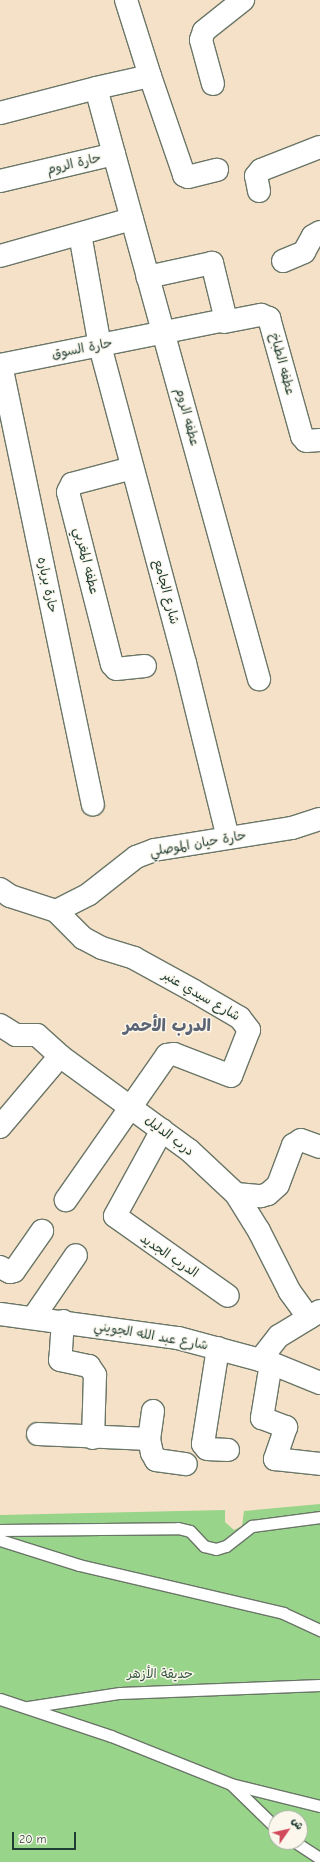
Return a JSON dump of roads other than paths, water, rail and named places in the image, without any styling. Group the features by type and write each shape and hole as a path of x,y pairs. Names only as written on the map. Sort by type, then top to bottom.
{"street":[{"path":"126,0 184,176 188,177 217,170"},
{"path":"213,84 200,40 204,31 243,0"},
{"path":"0,113 96,88 150,76"},
{"name":"حارة الروم","path":"0,181 114,154 96,88"},
{"path":"259,191 256,176 261,170 320,148"},
{"name":"عطفه الروم","path":"114,154 259,679"},
{"path":"0,256 132,219"},
{"path":"283,261 304,252 313,236 320,232"},
{"name":"شارع الجامع","path":"80,234 100,346 185,663 228,838"},
{"path":"148,277 212,263 226,317 224,322"},
{"name":"عطفه الطباخ","path":"224,322 261,315 269,318 302,436 306,441 320,440"},
{"name":"حارة السوق","path":"1,365 224,322"},
{"name":"حارة برباره","path":"1,365 8,438 93,804"},
{"name":"عطفه المغربي","path":"132,468 72,484 68,492 112,664 116,669 145,666"},
{"name":"حارة حيان الموصلي","path":"56,911 89,894 136,856 154,850 292,828 320,819"},
{"path":"0,889 10,896 56,911"},
{"name":"شارع سيدي عنبر","path":"56,911 83,938 102,948 134,958 240,1018 248,1026 244,1044 231,1076 170,1054 165,1058 132,1108"},
{"name":"درب الدليل","path":"0,1025 16,1036 37,1035 60,1056 189,1150 236,1194 259,1231 290,1292 315,1315"},
{"path":"0,1127 60,1056"},
{"path":"66,1200 132,1108"},
{"name":"الدرب الجديد","path":"162,1130 115,1213 115,1216 120,1222 228,1296"},
{"path":"236,1194 261,1196 268,1194 278,1185 293,1145 301,1140 320,1147"},
{"path":"0,1267 10,1272 14,1271 42,1231"},
{"path":"33,1318 76,1255"},
{"name":"شارع عبد الله الجويني","path":"0,1314 63,1321 178,1338 266,1362 320,1383"},
{"path":"315,1315 279,1336 266,1362 262,1418 286,1427 275,1459 320,1464"},
{"path":"63,1321 60,1360 89,1366 96,1374 93,1438"},
{"path":"218,1348 203,1444 207,1449 228,1450"},
{"path":"152,1411 149,1438 152,1453 156,1460 186,1464"},
{"path":"38,1434 93,1438 149,1438"}],"lane":[{"path":"0,1530 178,1528 190,1531 204,1546 216,1550 226,1546 252,1526 320,1517"},
{"path":"0,1540 94,1569 283,1613 320,1630"},
{"path":"27,1708 120,1693 320,1685"},
{"path":"0,1699 112,1736 231,1784 320,1806"},
{"path":"231,1784 268,1820"},
{"path":"308,1850 320,1858"}],"district":[{"name":"الدرب الأحمر","path":"167,1026"}],"park label":[{"name":"حديقة الأزهر","path":"160,1674"}]}
